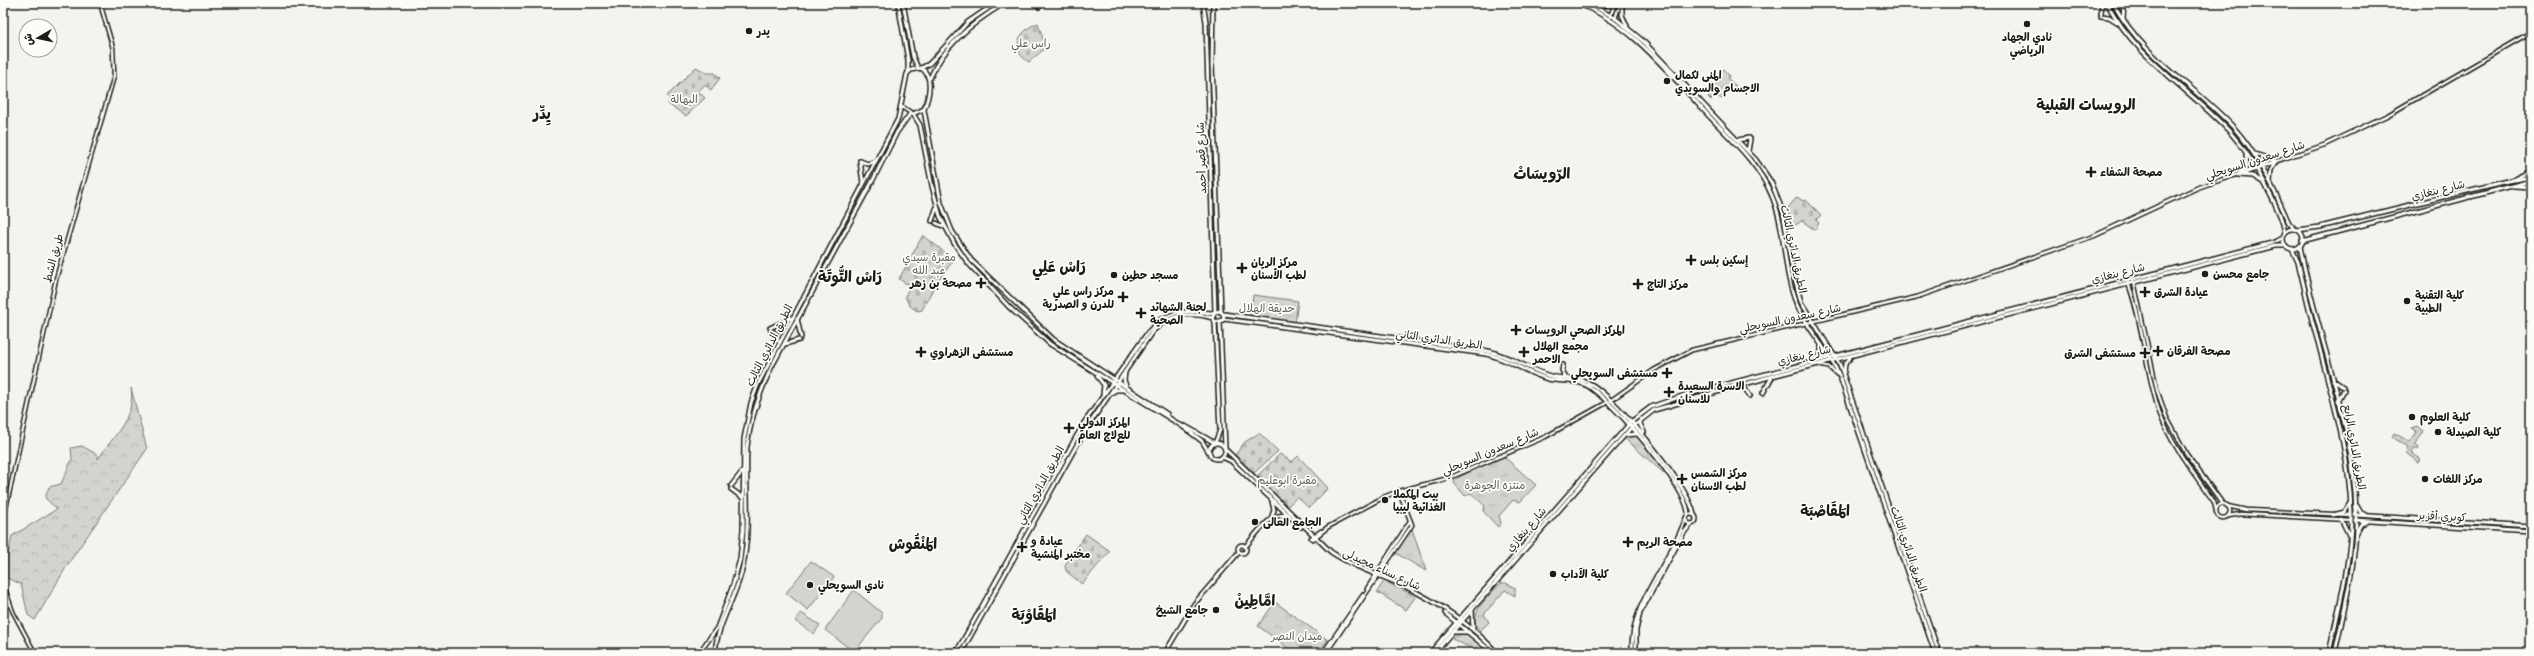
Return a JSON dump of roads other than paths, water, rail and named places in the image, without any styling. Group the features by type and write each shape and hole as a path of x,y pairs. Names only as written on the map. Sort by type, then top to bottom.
{"main road":[{"name":"طريق الشط","path":"3,521 56,279 114,76 113,48 100,3"},
{"name":"الطريق الدائري الثالث","path":"698,653 717,628 733,585 743,538 742,472 744,439 751,403 778,342 793,317 898,119 902,107 908,60 898,3"},
{"path":"903,3 912,57 919,68 927,72 930,78"},
{"path":"907,74 911,70 928,64 968,22 996,3"},
{"path":"1004,3 959,37 939,58 930,78 924,109 940,203 952,231 971,260 1047,334 1114,379 1115,383"},
{"path":"1036,3 1040,5"},
{"name":"شارع قصر أحمد","path":"1203,3 1206,22 1214,313"},
{"name":"شارع قصر أحمد","path":"1213,3 1212,64 1222,313"},
{"name":"الطريق الدائري الثالث","path":"1576,3 1613,22 1657,62 1759,172 1777,208 1793,294 1807,323 1832,360 1840,377 1935,653"},
{"name":"الطريق الدائري الثالث","path":"1588,3 1616,18 1628,28 1738,140 1764,171 1780,203 1797,292 1812,322 1838,358 1940,653"},
{"path":"1597,7 1614,3 1609,20"},
{"path":"1613,22 1616,18 1621,3"},
{"path":"1621,3 1622,15 1628,28"},
{"path":"2102,3 2101,14 2109,17 2119,24"},
{"path":"2107,3 2119,24 2153,64 2222,124 2245,150 2266,184 2281,215 2285,233 2283,238 2286,246 2292,249 2300,246 2302,241 2301,234 2289,223 2262,167 2253,154 2223,117 2148,51 2123,19 2113,3"},
{"path":"2123,19 2124,3"},
{"name":"شارع سعدون السويحلي","path":"1313,538 1322,531 1399,490 1453,477 1546,437 1608,402 1660,367 1692,350 1917,297 2094,236 2187,192 2324,145 2366,126 2531,32"},
{"path":"902,107 912,114 920,125 936,205 945,227 968,263 1009,306 1050,344 1096,374 1127,389 1215,443 1221,444 1225,449"},
{"path":"912,114 924,109"},
{"name":"الطريق الدائري الثالث","path":"715,653 718,636 739,580 747,547 747,451 753,418 761,390 783,345 897,132 912,114"},
{"path":"1738,140 1750,139 1748,151"},
{"path":"2238,174 2248,163 2245,150"},
{"path":"2253,154 2275,162 2270,172 2270,183"},
{"path":"863,185 860,161 868,164 875,161"},
{"path":"2512,180 2531,171"},
{"path":"2238,174 2253,176 2266,184"},
{"path":"2512,180 2531,176"},
{"name":"شارع بنغازي","path":"2296,230 2320,227 2512,180"},
{"name":"شارع بنغازي","path":"2302,241 2531,181"},
{"path":"2512,186 2531,187"},
{"path":"2433,200 2435,206"},
{"path":"932,220 936,205"},
{"path":"936,223 945,227"},
{"path":"2285,233 2296,230"},
{"name":"شارع بنغازي","path":"1430,653 1472,610 1624,436 1631,425 1642,417 1672,403 1816,365 2029,304 2272,243 2283,238"},
{"name":"شارع بنغازي","path":"1838,358 1855,356 2128,283 2275,246 2286,246"},
{"name":"الطريق الدائري الرابع","path":"2300,246 2349,451 2355,501 2356,520 2348,588 2335,653"},
{"name":"الطريق الدائري الرابع","path":"2292,249 2298,262 2331,393 2342,441 2350,498 2351,520 2341,600 2329,653"},
{"path":"2134,282 2158,390 2175,435 2194,465 2223,504 2239,509 2531,526"},
{"path":"2128,283 2156,402 2170,438 2214,502 2220,517 2241,514 2351,520"},
{"path":"2131,293 2136,292"},
{"path":"2045,300 2048,304"},
{"path":"2029,304 2031,309"},
{"name":"الطريق الدائري الثاني","path":"961,653 1060,474 1148,332 1161,319 1188,311 1214,313"},
{"path":"1210,454 1210,448 1215,443 1220,430 1215,322 1212,318 1214,313 1222,313 1224,319 1220,322 1215,322"},
{"name":"الطريق الدائري الثاني","path":"1222,313 1488,351 1553,376 1588,382 1608,402"},
{"name":"الطريق الدائري الثاني","path":"1114,379 1125,368 1152,332 1167,319 1188,314 1212,318"},
{"path":"778,342 776,333 770,329 793,317"},
{"path":"783,345 800,338 798,319"},
{"name":"الطريق الدائري الثاني","path":"1224,319 1497,356 1547,379 1586,385 1608,402"},
{"path":"1220,322 1225,449 1222,457"},
{"path":"1803,365 1821,355 1820,342"},
{"path":"1844,374 1846,362 1855,356"},
{"name":"شارع بنغازي","path":"1460,621 1466,610 1646,410 1665,401 1803,365 1832,360"},
{"path":"1563,365 1562,373 1567,378"},
{"path":"1816,365 1829,367 1840,377"},
{"path":"1103,373 1113,375 1125,368"},
{"path":"1125,368 1124,378 1127,389"},
{"path":"1096,374 1104,385 1103,394"},
{"path":"1763,393 1768,382 1776,375"},
{"path":"2333,380 2344,389 2338,401"},
{"name":"الطريق الدائري الثاني","path":"956,653 1084,423 1103,394 1115,383"},
{"path":"1732,387 1743,388 1750,396"},
{"path":"1107,397 1116,390 1127,389 1198,437 1214,458 1222,457 1231,461 1282,508 1245,547 1245,552 1240,552 1194,604 1165,653"},
{"path":"1608,402 1640,436 1683,496 1688,514 1663,568 1637,612 1632,630 1632,653"},
{"path":"1636,653 1636,630 1640,613 1675,548 1691,524 1696,520 1687,495 1646,437 1640,424 1642,417"},
{"path":"1631,425 1646,437"},
{"path":"1624,436 1634,433 1640,436"},
{"path":"2170,438 2175,435"},
{"name":"شارع سناء محيدلى","path":"1225,449 1313,538"},
{"path":"742,472 731,487 743,498"},
{"path":"1325,653 1412,525 1399,490"},
{"path":"1270,498 1274,508 1272,518"},
{"path":"2333,515 2345,512 2350,498"},
{"path":"2355,501 2361,513 2372,516"},
{"path":"2216,510 2223,504"},
{"path":"2227,506 2230,511 2228,516"},
{"name":"شارع سناء محيدلى","path":"1282,508 1313,538 1344,562 1416,594 1450,614"},
{"path":"1688,514 1694,515"},
{"path":"1272,518 1282,515 1290,517"},
{"path":"2341,519 2346,526 2349,540"},
{"path":"1377,576 1410,520"},
{"path":"1686,520 1691,524"},
{"name":"كوبري أقزير","path":"2351,520 2531,531"},
{"path":"2354,538 2361,524 2372,521"},
{"path":"1897,542 1901,540"},
{"path":"1377,576 1432,602 1472,630 1497,653"},
{"path":"3,583 13,612 35,653"},
{"path":"1450,614 1458,614 1466,610"},
{"path":"1472,610 1472,630 1493,653"},
{"path":"1450,614 1453,624 1452,630 1472,630"},
{"name":"شارع بنغازي","path":"1434,653 1452,630"}],"place":[{"name":"نادي الجهاد الرياضي","path":"2027,24"},
{"name":"يدر","path":"749,31"},
{"name":"المنى لكمال الاجسام والسويدي","path":"1667,81"},
{"name":"مصحة الشفاء","path":"2091,172"},
{"name":"إسكين بلس","path":"1691,260"},
{"name":"مركز الريان لطب الأسنان","path":"1242,268"},
{"name":"جامع محسن","path":"2205,274"},
{"name":"مسجد حطين","path":"1114,275"},
{"name":"مصحة بن زهر","path":"981,283"},
{"name":"مركز التاج","path":"1638,284"},
{"name":"عيادة الشرق","path":"2145,292"},
{"name":"مركز راس علي للدرن و الصدرية","path":"1123,297"},
{"name":"كلية التقنية الطبية","path":"2407,301"},
{"name":"لجنة الشهائد الصحية","path":"1141,313"},
{"name":"المركز الصحي الرويسات","path":"1516,330"},
{"name":"مصحة الفرقان","path":"2158,351"},
{"name":"مستشفى الزهراوي","path":"921,352"},
{"name":"مجمع الهلال الاحمر","path":"1524,352"},
{"name":"مستشفى الشرق","path":"2145,353"},
{"name":"مستشفى السويحلي","path":"1667,373"},
{"name":"الاسرة السعيدة للاسنان","path":"1669,392"},
{"name":"كلية العلوم","path":"2412,417"},
{"name":"المركز الدولي للعﻻج العام","path":"1069,428"},
{"name":"كلية الصيدلة","path":"2438,432"},
{"name":"مركز الشمس لطب الاسنان","path":"1682,479"},
{"name":"مركز اللغات","path":"2425,479"},
{"name":"بيت المكملا الغذائية ليبيا","path":"1385,500"},
{"name":"الجامع العالى","path":"1255,522"},
{"name":"مصحة الريم","path":"1628,542"},
{"name":"عيادة و مختبر المنشية","path":"1022,547"},
{"name":"كلية الآداب","path":"1553,574"},
{"name":"نادي السويحلي","path":"810,585"},
{"name":"جامع الشيخ","path":"1216,610"}],"district":[{"name":"الرويسات القبلية","path":"2086,105"},
{"name":"يِدِّر","path":"542,114"},
{"name":"الرّويسَاتْ","path":"1542,174"},
{"name":"رَاسْ عَلِي","path":"1059,267"},
{"name":"رَاسْ التُّوتَة","path":"850,277"},
{"name":"المَقَاصْبَة","path":"1825,511"},
{"name":"المَنْقُوش","path":"913,544"},
{"name":"امَّاطِينْ","path":"1255,601"},
{"name":"المَقَاوْبَة","path":"1034,615"}],"park label":[{"name":"راس علي","path":"1031,43"},
{"name":"البهالة","path":"684,99"},
{"name":"مقبرة سيدي عبد الله","path":"929,263"},
{"name":"حديقة الهلال","path":"1267,308"},
{"name":"مقبرة ابوعليم","path":"1287,480"},
{"name":"منتزه الجوهرة","path":"1495,485"},
{"name":"ميدان النصر","path":"1297,636"}]}
